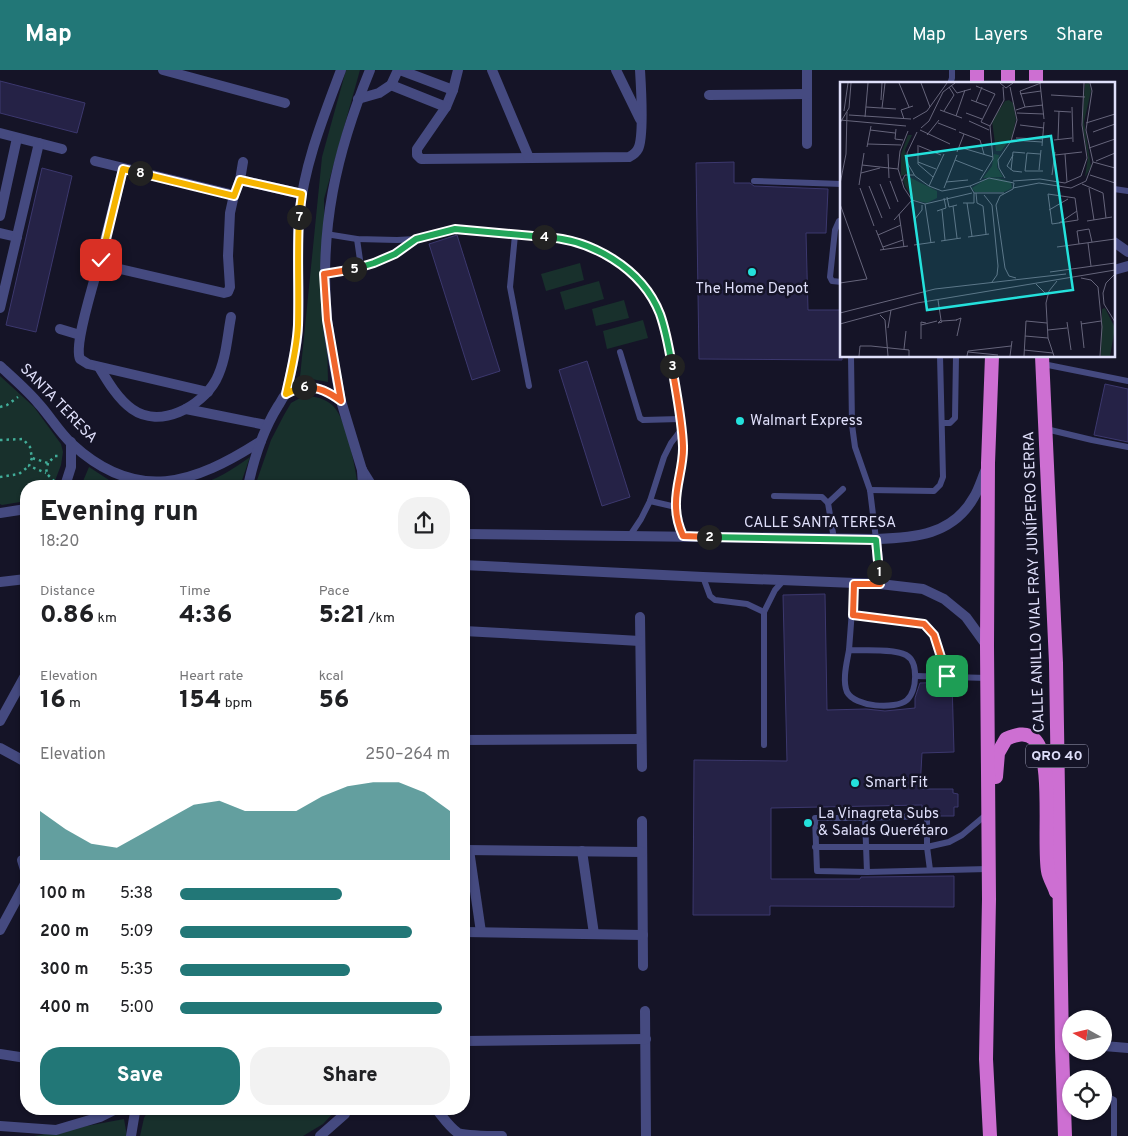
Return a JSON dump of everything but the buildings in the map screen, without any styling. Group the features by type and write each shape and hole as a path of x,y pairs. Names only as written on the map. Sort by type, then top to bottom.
{"highway":[{"path":"990,1136 986,1059 989,899 988,463 991,358"},
{"name":"CALLE ANILLO VIAL FRAY JUNÍPERO SERRA","path":"1043,360 1056,662 1059,900 1065,1010"},
{"path":"989,899 997,839 996,769 998,753 1006,738 1022,734 1034,738 1039,745 1042,756 1045,773 1048,871 1059,900"},
{"name":"CALLE ANILLO VIAL FRAY JUNÍPERO SERRA","path":"1065,1136 1067,1120"}],"street":[{"path":"162,70 285,103"},
{"path":"250,480 266,425 286,394 294,361 298,326 297,247 302,194 310,158 340,70"},
{"path":"363,480 362,470 341,401 327,320 324,274 326,234 342,145 370,70"},
{"path":"358,98 379,93 391,85 399,70 453,90"},
{"path":"458,70 446,107 417,149 418,155 421,158 629,157 639,147 641,122 640,70"},
{"path":"492,70 529,158"},
{"path":"616,70 641,122"},
{"path":"807,70 807,144"},
{"path":"391,85 446,107"},
{"path":"709,95 807,94"},
{"path":"0,133 62,149"},
{"path":"0,216 17,138"},
{"path":"0,308 39,143"},
{"path":"95,161 234,196"},
{"path":"123,169 101,256 102,262 108,266 219,292 228,292 230,287 228,234 230,213 244,162"},
{"path":"240,180 302,194"},
{"path":"0,233 17,237"},
{"path":"1116,243 1128,252"},
{"path":"95,277 80,335 78,351 80,359 88,364 208,392"},
{"path":"100,367 111,387 124,402 137,412 146,416 164,416 186,409 208,392 216,379 222,364 231,317"},
{"path":"60,330 80,335"},
{"name":"SANTA TERESA","path":"0,366 25,389 71,442 93,462 118,475 137,480"},
{"path":"286,394 298,388 316,387 341,401"},
{"path":"186,409 266,425"},
{"name":"SANTA TERESA","path":"176,480 207,470 236,457 261,441"},
{"path":"66,480 72,456 71,442"},
{"name":"CALLE SANTA TERESA","path":"470,534 876,540 920,536 946,526 962,513 974,498 988,463"},
{"path":"362,470 368,480"},
{"path":"0,514 20,510"},
{"path":"876,540 880,584"},
{"path":"470,565 880,584 923,589 944,599 966,617 987,646"},
{"path":"0,582 20,580"},
{"path":"640,617 642,767"},
{"path":"470,631 640,641"},
{"path":"0,721 20,685"},
{"path":"470,740 641,739"},
{"path":"0,748 20,759"},
{"path":"642,821 643,966"},
{"path":"470,850 642,852"},
{"path":"582,851 594,934"},
{"path":"470,872 481,932"},
{"path":"0,930 20,893"},
{"path":"470,932 642,935"},
{"path":"645,1012 646,1136"},
{"path":"470,1041 646,1039"},
{"path":"1112,1047 1128,1048"},
{"path":"0,1054 20,1057"},
{"path":"0,1126 56,1130 104,1115"},
{"path":"131,1136 134,1115"},
{"path":"320,1136 344,1115"},
{"path":"441,1115 460,1134 468,1136 502,1136"}],"lane":[{"path":"754,181 840,184"},
{"path":"840,221 836,230 830,277 832,282 840,282"},
{"path":"326,234 385,241 416,239 455,229 515,236 551,237 587,245 619,262 643,286 659,312 668,341 681,430 683,461 676,507 678,522 683,536"},
{"path":"515,236 510,287 529,386"},
{"path":"356,239 361,268"},
{"path":"324,274 361,268 395,254 416,239"},
{"path":"620,352 640,418 643,420 680,419"},
{"path":"851,358 852,426 855,447 870,490 876,540"},
{"path":"870,490 934,491 940,485 943,477 940,358"},
{"path":"942,424 950,423 955,418 956,358"},
{"path":"1043,360 1128,381"},
{"path":"1046,429 1128,447"},
{"path":"629,536 641,519 650,501 664,457 671,443 681,430"},
{"path":"828,503 843,489"},
{"path":"774,496 822,497 828,503 834,539"},
{"path":"650,501 676,507"},
{"path":"703,577 710,596 714,600 748,604 764,612"},
{"path":"764,745 764,612 774,590 783,581"},
{"path":"849,650 895,652 907,655 912,662 916,676 912,692 907,699 897,704 874,705 862,703 847,692 846,669 853,615 854,584"},
{"path":"853,615 924,624 934,635 947,676"},
{"path":"916,676 988,678"},
{"path":"815,847 927,847 949,842 962,835 988,813"},
{"path":"930,870 927,847 927,816 815,818 817,871 867,872 988,869"},
{"path":"865,818 867,872"},
{"path":"1112,1099 1114,1100 1114,1136"}],"path":[{"path":"0,407 7,405 25,389"},
{"path":"0,440 23,439 30,447 32,458 29,466 19,474 0,477"},
{"path":"46,473 48,463 55,456 72,456"},
{"path":"32,458 48,463"},
{"path":"29,466 46,473 55,480"}],"green space":[{"path":"346,70 360,70 324,199 328,382 300,377 322,157"},
{"path":"580,263 584,280 546,291 541,274"},
{"path":"599,281 604,299 565,310 560,292"},
{"path":"624,300 629,318 596,326 592,309"},
{"path":"643,320 648,338 607,349 603,331"},
{"path":"0,376 34,407 61,444 63,452 61,465 55,480 20,480 20,502 0,504"},
{"path":"309,396 329,402 339,414 350,445 357,480 257,480 271,440 284,415 291,403"},
{"path":"250,457 242,480 211,480 223,474"},
{"path":"89,467 109,480 84,480"},
{"path":"146,1115 331,1115 323,1124 303,1136 140,1136"},
{"path":"124,1119 127,1136 34,1136"}],"place":[{"name":"The Home Depot","path":"752,272"},
{"name":"Walmart Express","path":"740,421"},
{"name":"Smart Fit","path":"855,783"},
{"name":"La Vinagreta Subs & Salads Querétaro","path":"808,823"}],"route":[{"path":"101,260 123,169 234,196 240,180 302,194 297,247 298,326 294,361 286,394 298,388 316,387 341,401 327,320 324,274 361,268 395,254 416,239 455,229 515,236 551,237 587,245 619,262 643,286 659,312 668,341 683,446 683,461 676,507 678,522 683,536 876,540 880,584 854,584 853,615 924,624 934,635 939,646 947,676"}]}
